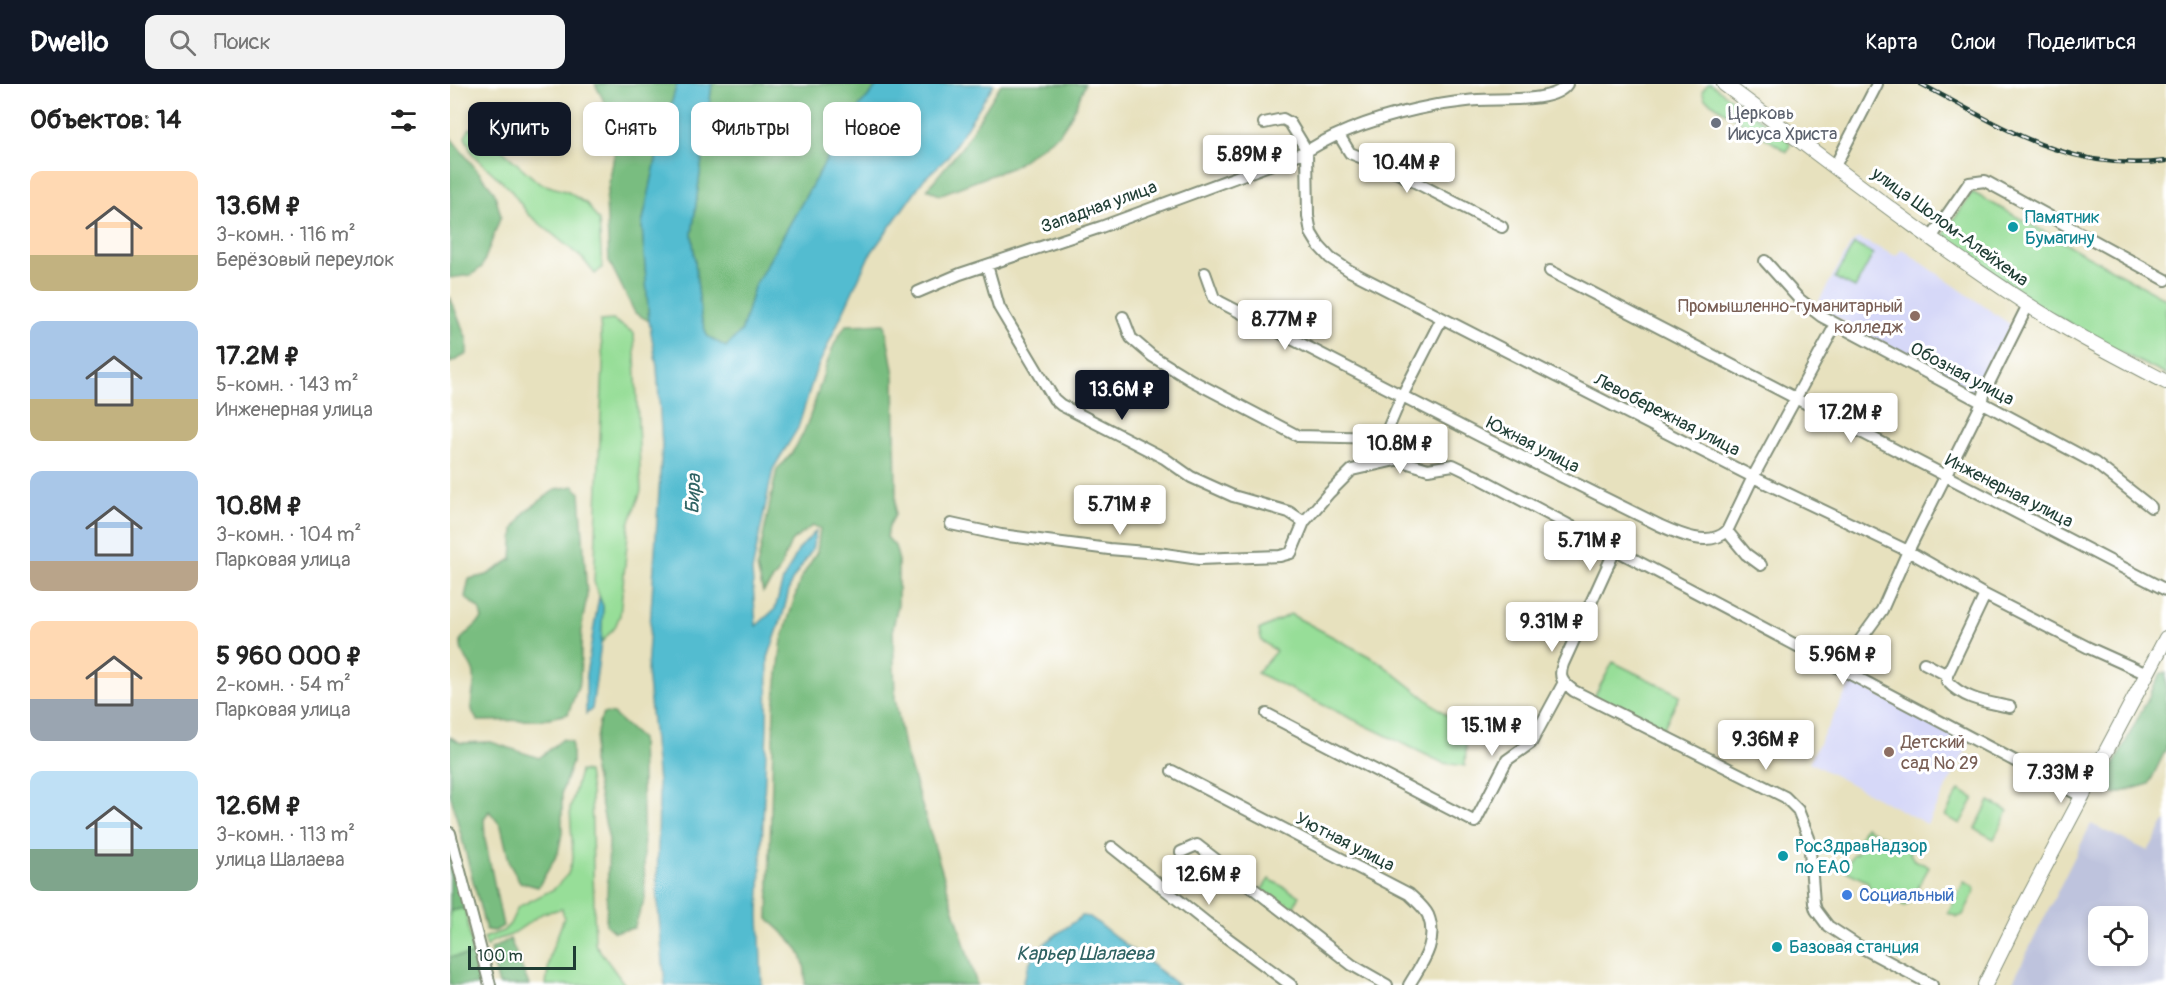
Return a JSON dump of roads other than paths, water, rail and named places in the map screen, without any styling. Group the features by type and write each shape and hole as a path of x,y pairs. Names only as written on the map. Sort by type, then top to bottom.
{"main road":[{"name":"улица Шолом-Алейхема","path":"1724,84 1931,238 2028,305 2069,330 2166,382"},
{"path":"1985,985 2023,908 2166,638"}],"street":[{"name":"Западная улица","path":"918,292 960,274 1101,226 1307,151 1325,140 1408,111 1471,100 1524,99 1546,96 1564,88 1567,84"},
{"path":"1835,166 1876,84"},
{"path":"1264,123 1282,119 1290,123 1307,151"},
{"path":"1339,135 1350,153 1388,168 1502,227"},
{"name":"Левобережная улица","path":"1307,151 1308,216 1311,233 1330,258 1350,271 1753,477 1908,551 1985,595 2089,648 2147,674"},
{"path":"1931,238 1969,183 1985,181 2166,280"},
{"name":"Обозная улица","path":"1765,261 1799,299 1821,316 2095,463 2151,507"},
{"path":"987,265 999,307 1022,349 1054,399 1061,405 1164,458 1191,477 1233,496 1289,512 1304,522"},
{"name":"Инженерная улица","path":"1550,271 2166,590"},
{"name":"Южная улица","path":"1204,273 1214,298 1220,302 1563,479 1682,535 1713,539 1721,537 1727,531"},
{"path":"1840,668 1882,610 1908,551 2028,305"},
{"path":"1123,317 1131,338 1152,356 1191,380 1298,436 1384,438"},
{"path":"1384,438 1402,396 1442,318"},
{"path":"1761,565 1746,554 1727,531 1753,477 1836,324"},
{"path":"1384,438 1400,459"},
{"path":"951,524 1001,535 1199,559 1280,556 1292,553 1304,522 1352,470 1400,459 1428,469 1453,465 2083,797"},
{"path":"1616,550 1563,664 1560,673 1563,684 1785,797 1798,810 1809,837 1814,903 1816,910 1828,926 1857,945 1932,985"},
{"path":"1985,595 1947,675 1947,681 1959,691 1986,703 2010,707"},
{"path":"1924,663 1947,675"},
{"path":"1267,714 1475,822 1507,760 1531,743 1563,684"},
{"name":"Уютная улица","path":"1172,771 1409,894 1427,914 1431,931 1430,951 1409,985"},
{"path":"450,832 490,985"},
{"path":"1181,852 1197,845 1352,965 1387,985"},
{"path":"1112,847 1207,923 1291,985"}],"water":[{"name":"Бира","path":"677,84 712,84 710,102 691,102 691,156 702,156 692,234 701,317 707,336 726,347 742,330 754,287 829,156 921,156 921,102 863,102 879,84 994,84 947,158 924,179 869,256 815,373 798,428 773,469 752,571 756,626 775,609 783,580 799,549 816,531 812,550 791,582 768,658 759,914 762,985 665,985 657,895 659,793 647,671 662,446 657,367 649,321 642,225 657,156 679,156 679,102 672,102"},
{"path":"599,597 603,606 601,643 592,709 586,714 586,674"},
{"name":"Карьер Шалаева","path":"1082,916 1090,917 1178,985 1024,985 1023,981 1033,956 1052,937"}],"railway":[{"path":"1921,84 2009,130 2067,153 2098,160 2131,163 2166,161"}],"place":[{"name":"Церковь Иисуса Христа","path":"1716,123"},
{"name":"Памятник Бумагину","path":"2013,227"},
{"name":"Промышленно-гуманитарный колледж","path":"1915,316"},
{"name":"Детский сад № 29","path":"1889,752"},
{"name":"РосЗдравНадзор по ЕАО","path":"1783,856"},
{"name":"Социальный","path":"1847,895"},
{"name":"Базовая станция","path":"1777,947"}]}
